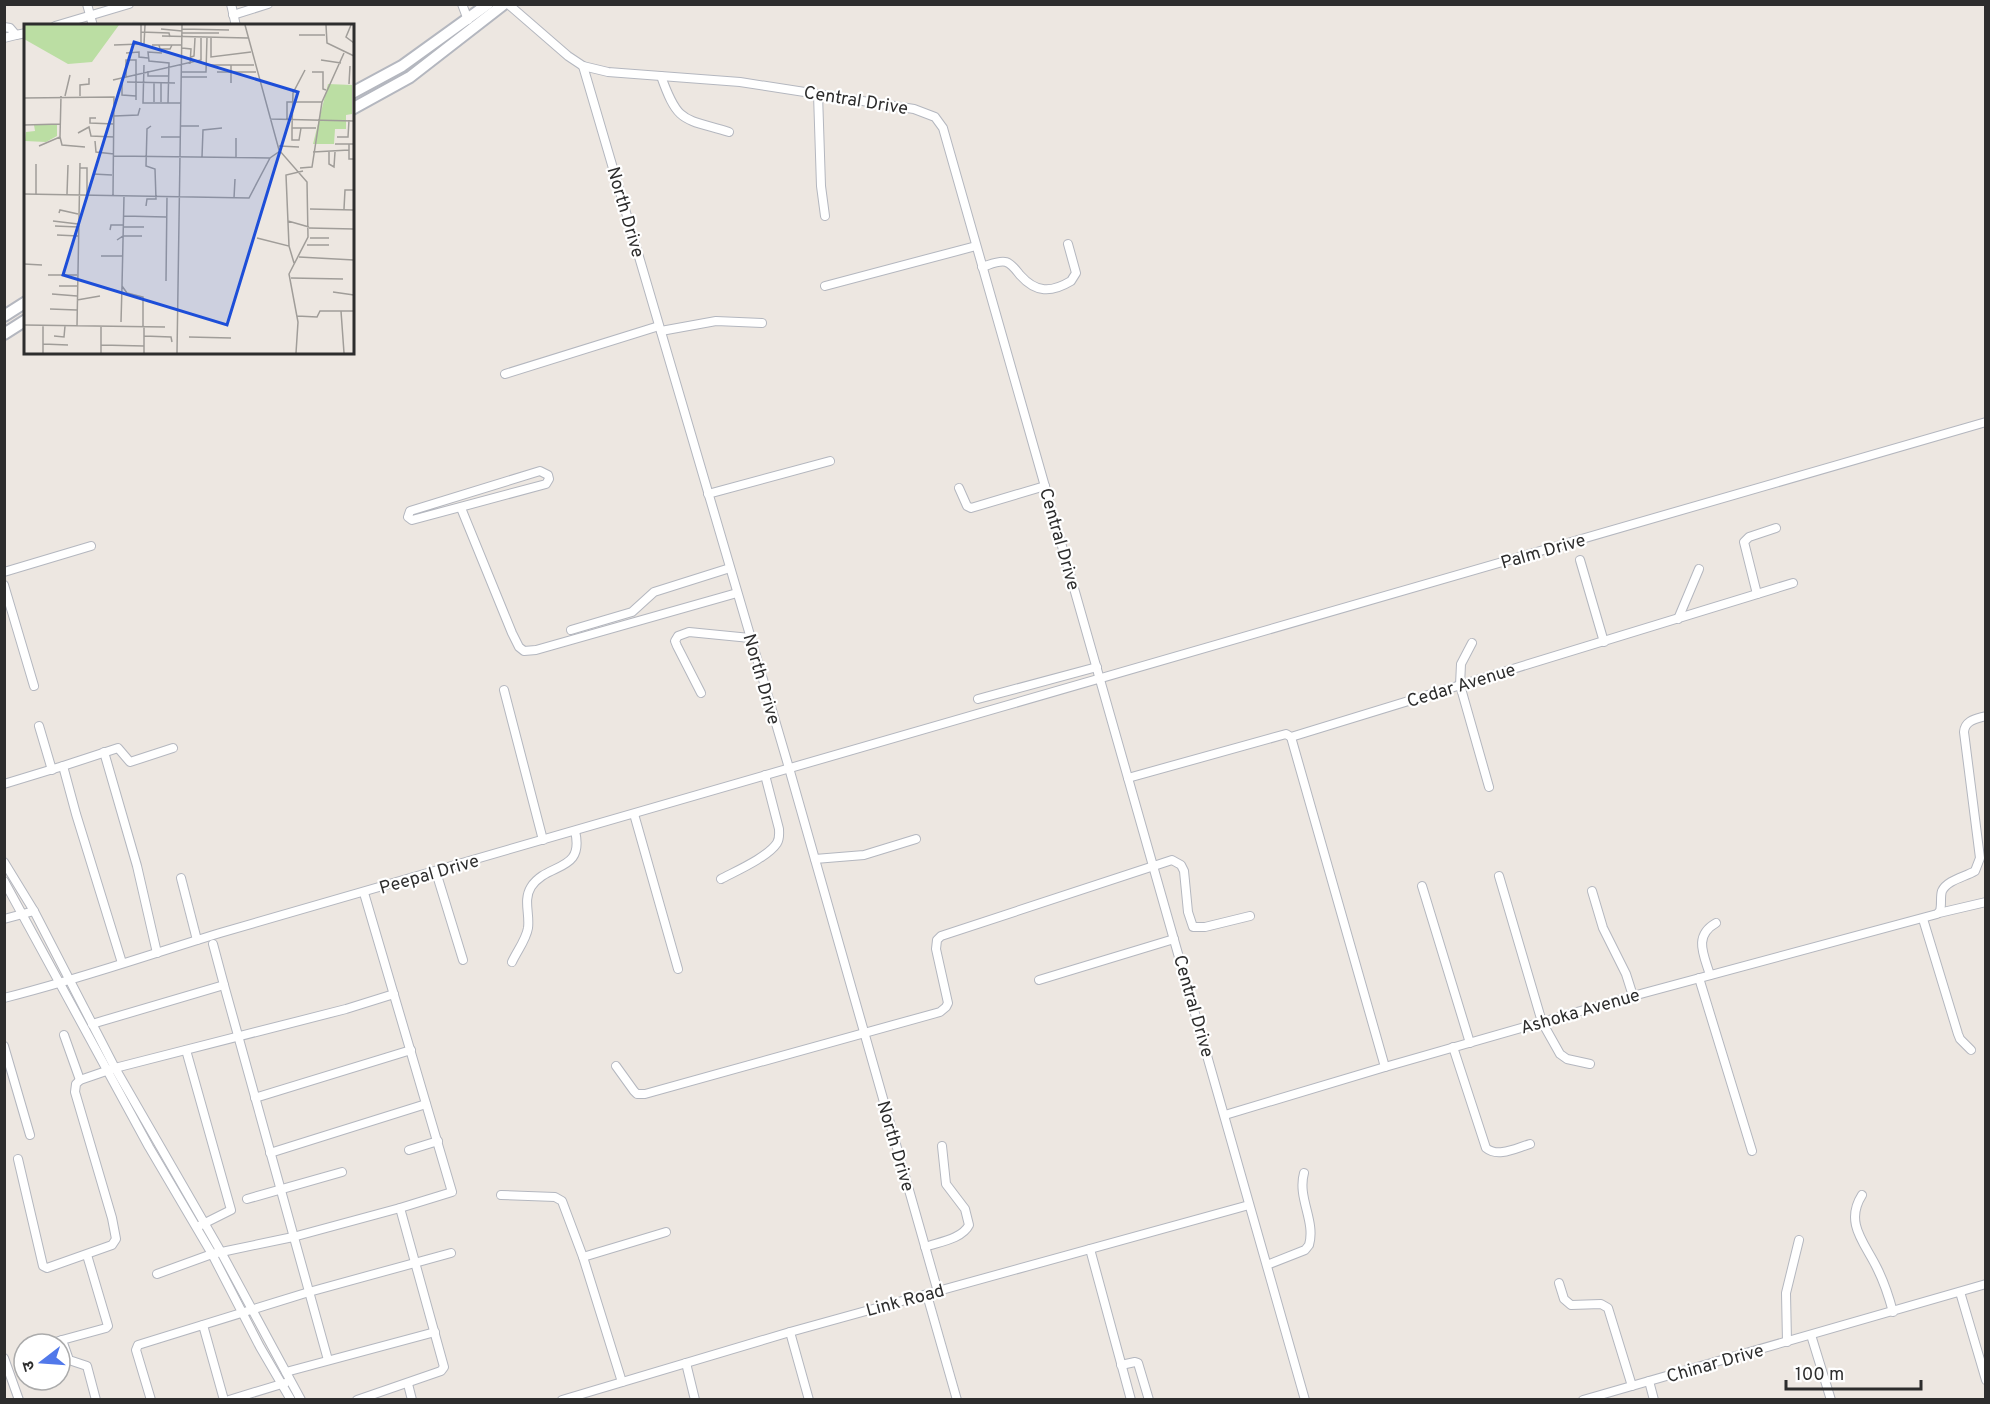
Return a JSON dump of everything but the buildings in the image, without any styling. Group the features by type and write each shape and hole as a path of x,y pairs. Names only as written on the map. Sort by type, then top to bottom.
{"main road":[{"path":"354,92 402,66 488,4"},
{"path":"354,108 410,77 506,4"},
{"path":"4,316 24,303"},
{"path":"4,334 24,321"}],"street":[{"path":"87,4 92,24"},
{"path":"62,24 129,4"},
{"path":"231,4 234,22 268,4"},
{"path":"462,4 468,20"},
{"name":"Central Drive","path":"506,4 568,57 583,66 608,72 740,82 914,109 935,117 942,128 1305,1400"},
{"path":"4,27 10,28 16,35"},
{"path":"4,38 24,33"},
{"name":"North Drive","path":"583,66 789,768 938,1292"},
{"path":"661,76 670,101 682,117 729,132"},
{"path":"818,94 820,179 825,216"},
{"path":"982,267 1007,262 1029,285 1036,289 1054,288 1071,281 1076,273 1068,244"},
{"path":"825,286 976,246"},
{"path":"505,374 660,329 716,321 762,323"},
{"name":"Palm Drive","path":"789,768 1100,680 1986,422"},
{"path":"708,494 830,460"},
{"path":"540,471 548,475 546,484 461,508 412,520 408,514 410,511 438,501 540,471"},
{"path":"959,488 967,506 971,508 1045,486"},
{"path":"461,508 512,633 519,647 524,651 536,650 737,593"},
{"path":"1757,594 1744,542 1749,537 1776,528"},
{"path":"4,572 91,546"},
{"path":"1580,560 1604,642"},
{"path":"571,630 632,612 654,592 730,568"},
{"path":"1678,619 1699,569"},
{"name":"Cedar Avenue","path":"1128,778 1286,734 1291,736 1793,583"},
{"path":"4,585 34,686"},
{"path":"701,693 677,646 675,641 678,636 689,632 750,638"},
{"path":"1472,642 1461,664 1460,685 1489,787"},
{"path":"978,699 1097,667"},
{"path":"504,690 543,840"},
{"path":"1938,913 1944,888 1953,881 1975,871 1980,858 1964,732 1968,723 1986,716"},
{"path":"39,726 51,770"},
{"path":"1291,736 1385,1067"},
{"path":"4,784 119,748 130,762 173,748"},
{"path":"104,752 137,866 157,953"},
{"path":"63,766 122,963"},
{"name":"Peepal Drive","path":"4,998 60,984 197,940 789,768"},
{"path":"721,879 757,858 777,843 779,829 765,775"},
{"path":"634,814 678,969"},
{"path":"512,962 526,934 528,893 538,880 570,861 578,847 575,831"},
{"path":"815,859 864,855 916,838"},
{"path":"616,1066 637,1094 645,1094 940,1012 946,1007 946,993 936,949 937,940 941,936 1172,860 1181,865 1187,882 1188,912 1193,927 1205,927 1250,916"},
{"path":"4,862 34,911 92,1024 112,1069"},
{"path":"436,872 463,960"},
{"path":"1499,876 1542,1022 1560,1054 1567,1059 1590,1064"},
{"path":"181,878 197,940"},
{"path":"4,881 60,984 112,1069 301,1400"},
{"path":"1422,886 1470,1043"},
{"path":"1592,891 1603,928 1626,974 1633,996"},
{"path":"157,1274 217,1253 293,1237 452,1192 364,893"},
{"name":"Ashoka Avenue","path":"1225,1116 1453,1047 1633,996 1986,902"},
{"path":"4,919 34,911"},
{"path":"1923,919 1958,1034 1971,1050"},
{"path":"1710,975 1702,950 1702,937 1705,930 1716,923"},
{"path":"1039,980 1174,939"},
{"path":"213,944 328,1360"},
{"path":"1699,978 1752,1150"},
{"path":"92,1024 224,985"},
{"path":"18,1159 43,1266 47,1268 112,1245 116,1239 100,1174 75,1092 75,1086 80,1080 112,1069 346,1009 394,994"},
{"path":"64,1035 80,1080"},
{"path":"4,1046 30,1135"},
{"path":"1453,1047 1486,1148 1492,1153 1499,1153 1530,1144"},
{"path":"186,1050 231,1210 200,1226"},
{"path":"255,1098 411,1050"},
{"path":"270,1153 426,1104"},
{"path":"409,1150 438,1142"},
{"path":"925,1247 958,1235 966,1231 969,1225 964,1209 946,1184 942,1146"},
{"path":"247,1199 342,1172"},
{"path":"1267,1265 1305,1250 1309,1245 1311,1230 1302,1189 1304,1173"},
{"path":"501,1195 555,1197 562,1201 583,1257 622,1382"},
{"path":"1862,1195 1856,1208 1858,1231 1880,1272 1893,1312"},
{"name":"Link Road","path":"562,1400 790,1332 1249,1205"},
{"path":"357,1400 443,1370 444,1365 400,1208"},
{"path":"583,1257 666,1232"},
{"path":"1787,1342 1786,1293 1799,1240"},
{"path":"1090,1249 1131,1400"},
{"path":"151,1400 136,1347 242,1312 451,1252"},
{"path":"217,1253 242,1312 291,1400"},
{"path":"72,1337 108,1326 87,1255"},
{"path":"1559,1283 1564,1299 1571,1305 1601,1304 1608,1308 1632,1386"},
{"name":"Chinar Drive","path":"1583,1400 1986,1284"},
{"path":"1960,1292 1986,1380"},
{"path":"927,1295 957,1400"},
{"path":"203,1325 226,1400 290,1381"},
{"path":"286,1372 435,1332"},
{"path":"790,1332 809,1400"},
{"path":"1811,1335 1830,1400"},
{"path":"4,1358 19,1400"},
{"path":"72,1361 87,1366 96,1400"},
{"path":"686,1363 695,1400"},
{"path":"1121,1365 1138,1363 1149,1400"},
{"path":"1649,1381 1654,1400"},
{"path":"408,1384 412,1400"}]}
